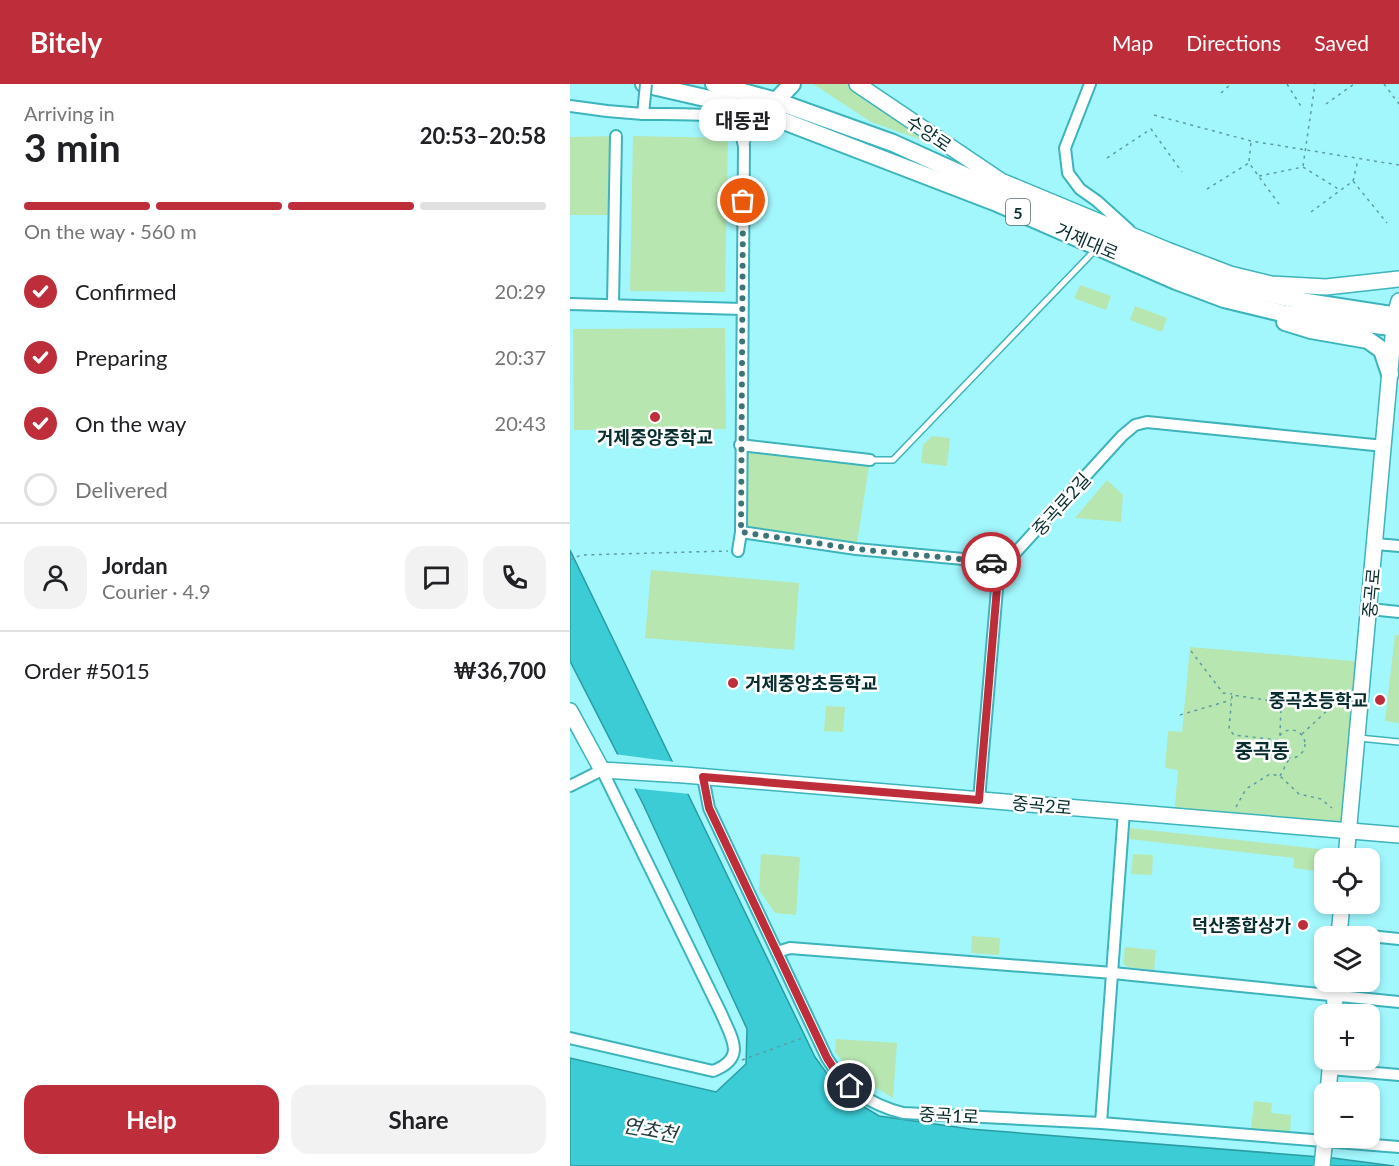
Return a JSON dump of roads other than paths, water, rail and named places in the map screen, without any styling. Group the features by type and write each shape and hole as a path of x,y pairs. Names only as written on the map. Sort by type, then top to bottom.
{"main road":[{"name":"거제대로","path":"645,84 718,101 781,120 997,203 1176,281 1242,304 1296,315 1397,318"},
{"name":"거제대로","path":"714,84 776,102 893,143 999,186 1226,285 1397,318"},
{"path":"776,102 792,84"},
{"path":"1242,304 1261,314 1311,330 1368,340 1382,350 1390,375"},
{"path":"1390,375 1399,357"}],"street":[{"path":"643,109 645,84"},
{"name":"수양로","path":"857,84 999,186 1136,236 1230,274 1271,284 1326,287 1399,279"},
{"path":"1090,84 1065,148 1068,172 1080,189 1136,236"},
{"path":"570,106 607,111 643,109 727,117 738,124 744,146 741,532 738,551"},
{"path":"613,305 616,136"},
{"path":"570,304 742,309"},
{"name":"중곡로","path":"1347,848 1384,446 1394,397 1390,375 1397,318"},
{"name":"중곡로2길","path":"1006,563 1122,436 1135,425 1147,422 1384,446"},
{"path":"740,445 870,460"},
{"path":"741,532 856,549 1006,563 997,588 979,800"},
{"path":"1376,544 1399,546"},
{"path":"1370,609 1399,612"},
{"path":"570,711 605,770 721,1013 734,1044 734,1051 733,1058 726,1066 713,1071 570,1038"},
{"path":"570,786 605,770"},
{"name":"중곡2로","path":"605,770 1349,829 1399,835"},
{"name":"중곡1로","path":"703,777 709,808 836,1072 850,1086 883,1108 903,1113 1101,1123 1324,1149 1399,1147"},
{"path":"1101,1123 1124,811"},
{"path":"1380,937 1399,939"},
{"path":"777,952 790,948 1113,974 1399,1002"},
{"path":"1335,992 1335,1004"},
{"path":"1368,1070 1399,1075"}],"lane":[{"path":"727,117 750,119 804,135 823,136"},
{"path":"744,146 754,127 778,126"},
{"path":"870,460 893,460 1099,246"},
{"path":"1358,738 1399,742"}],"water":[{"name":"연초천","path":"570,550 815,1057 841,1093 879,1116 970,1129 1333,1158 1394,1166 570,1166 570,1058 716,1092 746,1064 747,1029 643,804 570,661"}],"place":[{"name":"대동관","path":"743,201"},
{"name":"거제중앙중학교","path":"655,417"},
{"name":"거제중앙초등학교","path":"733,683"},
{"name":"중곡초등학교","path":"1380,700"},
{"name":"덕산종합상가","path":"1303,925"}],"district":[{"name":"중곡동","path":"1262,750"}]}
